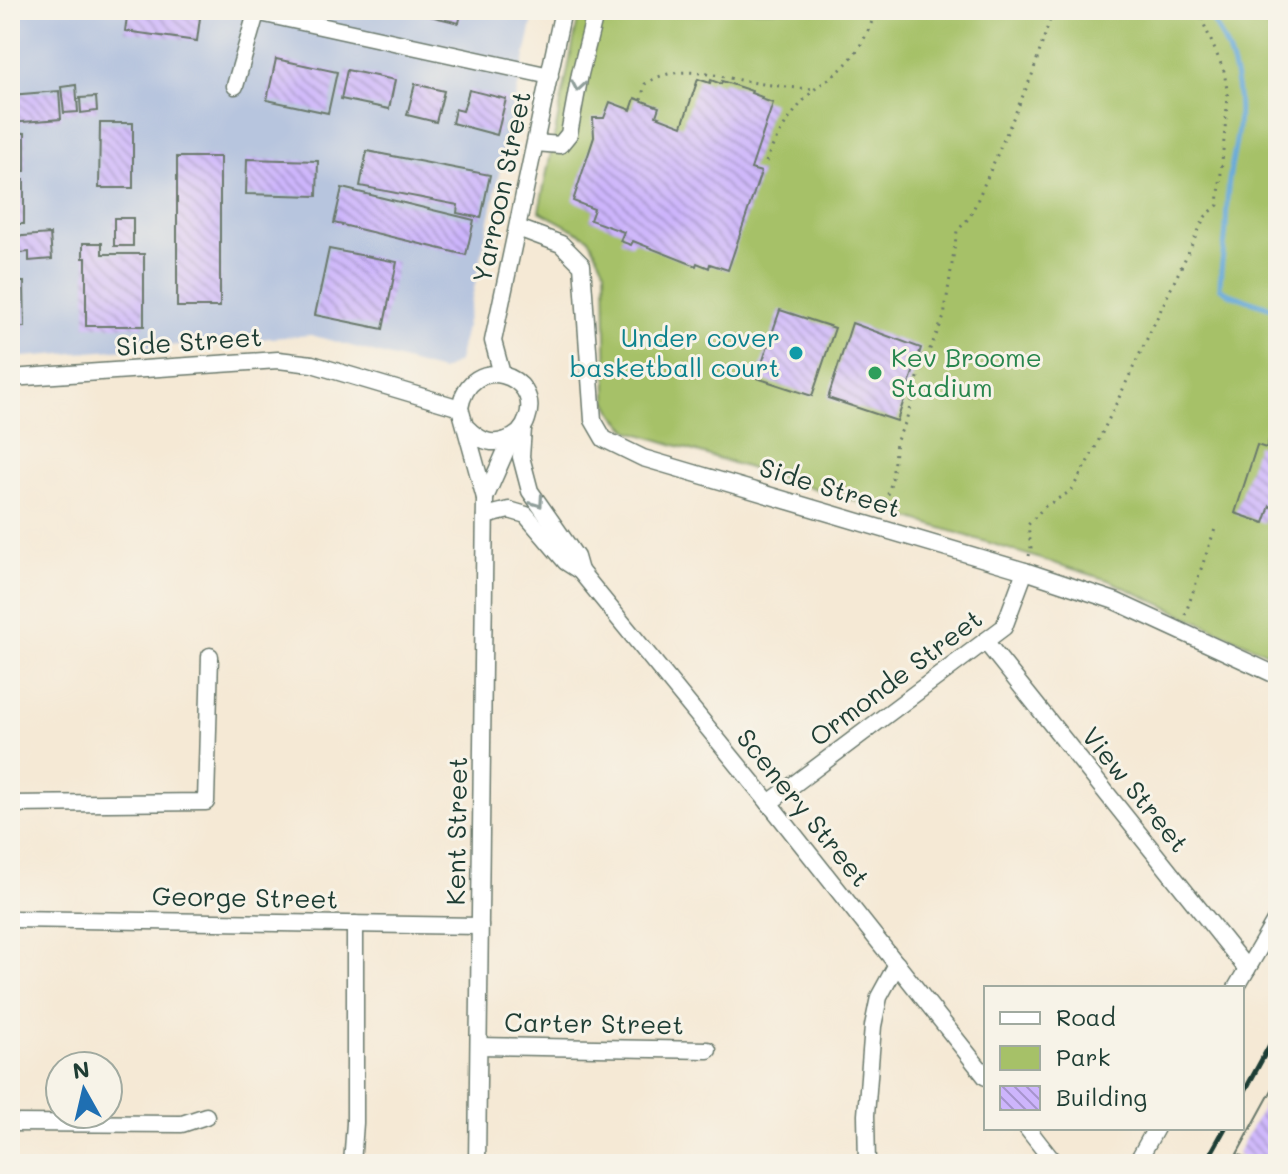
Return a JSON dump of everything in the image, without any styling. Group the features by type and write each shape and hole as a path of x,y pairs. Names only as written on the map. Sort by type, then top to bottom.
{"street":[{"name":"Yarroon Street","path":"502,374 493,341 563,10"},
{"path":"536,143 560,145 569,134 596,10"},
{"path":"235,86 256,11 550,76"},
{"name":"Side Street","path":"518,228 561,244 582,265 593,420 604,439 643,458 1025,571 1115,601 1278,676"},
{"name":"Side Street","path":"10,378 278,360 312,364 460,408"},
{"path":"490,374 502,374 515,380 525,390 529,416 517,433 499,442 487,442 475,437 467,428 460,408 462,396 469,385 490,374"},
{"name":"Kent Street","path":"467,428 485,498 477,1164"},
{"name":"Kent Street","path":"485,498 517,433"},
{"name":"Scenery Street","path":"517,433 530,491 576,557 580,571"},
{"name":"Scenery Street","path":"485,516 509,510 526,515 566,562 580,571 984,1074"},
{"name":"Ormonde Street","path":"769,803 1004,627 1025,571"},
{"name":"View Street","path":"985,641 1247,969"},
{"path":"10,804 206,802 210,656"},
{"path":"1237,986 1278,916"},
{"name":"George Street","path":"10,919 480,926"},
{"path":"352,1164 355,1123 355,924"},
{"path":"867,1164 866,1115 873,1026 879,997 897,964"},
{"name":"Carter Street","path":"479,1046 708,1050"},
{"path":"10,1123 182,1124 206,1116"},
{"path":"1029,1130 1055,1164"},
{"path":"1136,1164 1155,1130"}],"path":[{"path":"766,162 771,147 799,105 848,63 869,30 876,10"},
{"path":"884,510 892,479 896,442 906,421 919,374 944,317 957,231 970,217 1032,75 1053,10"},
{"path":"1025,571 1031,548 1028,525 1044,507 1071,491 1094,450 1205,217 1218,205 1228,96 1224,71 1195,10"},
{"path":"641,100 645,84 668,73 692,72 789,88 815,89"},
{"path":"1180,630 1216,526"}],"shaded area":[{"path":"10,10 535,10 458,362 441,371 311,335 10,358"}],"green space":[{"path":"580,10 1245,10 1264,23 1278,40 1278,658 1108,580 630,431 615,416 607,400 605,270 589,238 539,211"}],"building":[{"path":"128,10 201,10 197,41 125,31"},
{"path":"405,10 462,10 459,23"},
{"path":"276,59 337,72 328,113 267,100"},
{"path":"347,70 395,80 389,109 341,99"},
{"path":"698,79 721,84 722,81 752,91 761,99 773,103 751,169 761,172 728,270 710,264 709,268 697,263 696,266 633,241 631,245 620,241 624,232 590,220 594,209 573,201 594,137 593,118 604,118 610,102 631,110 635,98 659,107 656,116 682,126"},
{"path":"415,84 444,91 436,122 407,115"},
{"path":"76,85 78,112 64,113 61,87"},
{"path":"469,90 506,99 497,135 452,123 455,109 463,111"},
{"path":"59,91 61,119 10,123 10,95"},
{"path":"96,97 97,111 81,113 80,98"},
{"path":"100,123 133,123 133,188 99,188"},
{"path":"10,132 25,133 25,171 10,171"},
{"path":"367,151 490,175 481,218 457,213 458,205 360,186"},
{"path":"177,157 220,157 220,307 177,307"},
{"path":"247,159 318,161 317,196 246,194"},
{"path":"10,180 24,180 24,224 10,224"},
{"path":"342,188 474,220 466,255 334,223"},
{"path":"114,218 133,218 133,246 114,246"},
{"path":"50,234 52,259 29,261 29,252 10,254 10,237"},
{"path":"83,243 102,243 102,254 144,254 144,326 86,326 86,258 83,258"},
{"path":"329,249 397,262 383,329 315,315"},
{"path":"10,282 24,282 25,327 10,327"},
{"name":"Under cover basketball court","path":"780,310 835,328 812,396 757,378"},
{"name":"Kev Broome Stadium","path":"852,323 921,348 897,421 828,398"},
{"path":"1278,416 1278,503 1276,509 1270,506 1264,523 1235,513 1257,445 1266,448"},
{"path":"1278,1079 1278,1164 1248,1164 1249,1159 1237,1154"}],"waterway":[{"path":"1205,10 1228,51 1236,80 1239,111 1228,189 1220,288 1229,294 1278,310"}],"railway":[{"path":"1244,1092 1278,1030"},
{"path":"1205,1164 1224,1130"}],"place":[{"name":"Under cover basketball court","path":"796,353"},
{"name":"Kev Broome Stadium","path":"875,373"}]}
